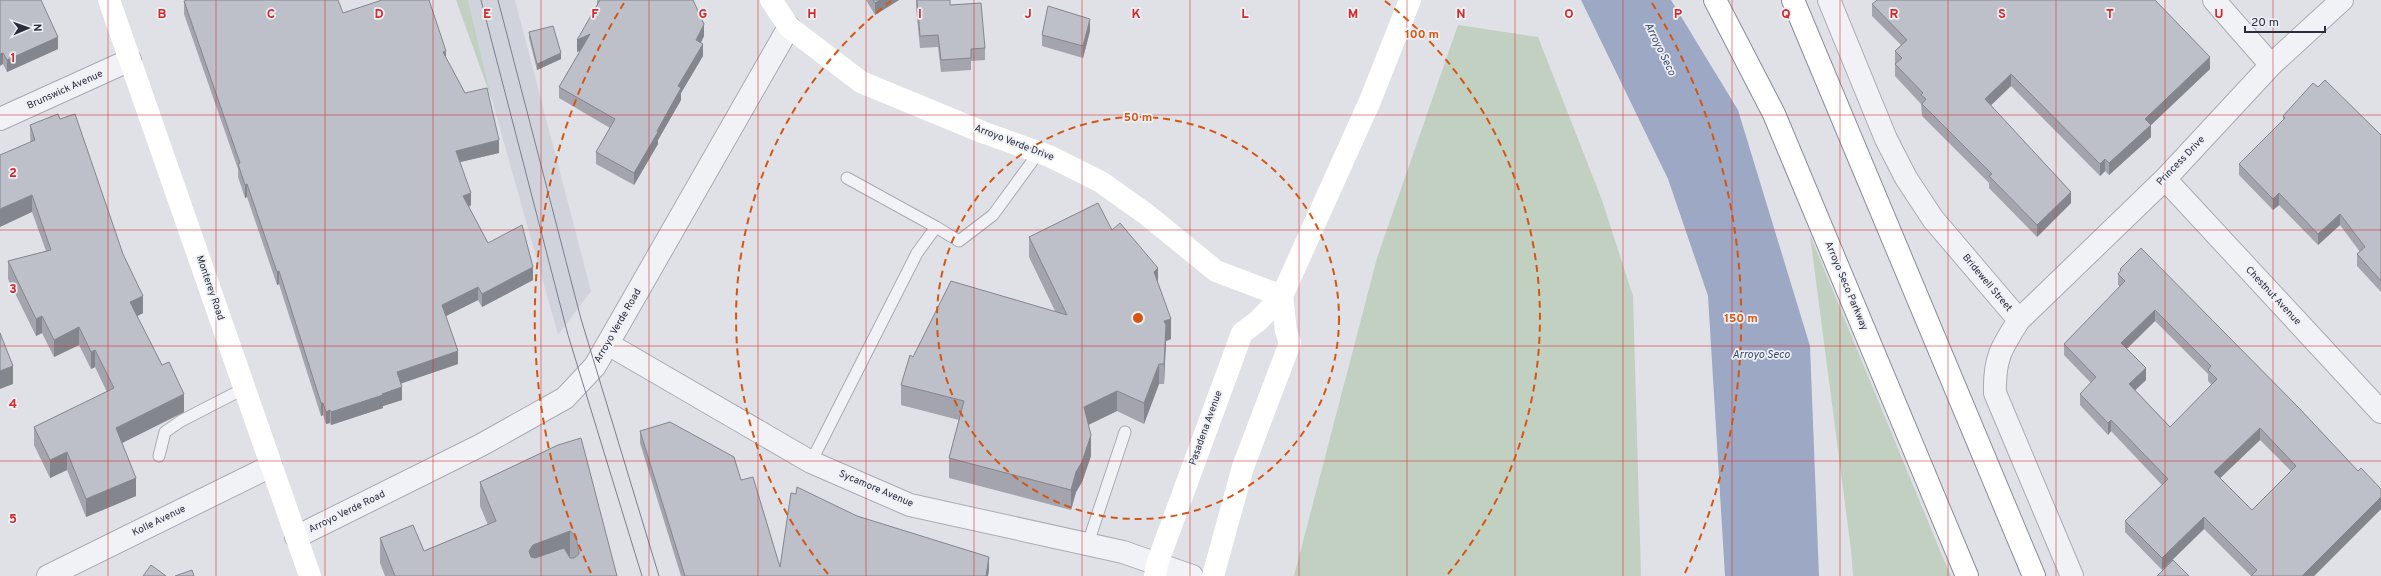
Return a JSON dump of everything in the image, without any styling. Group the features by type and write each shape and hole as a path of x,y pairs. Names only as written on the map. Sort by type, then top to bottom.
{"main road":[{"name":"Monterey Road","path":"109,0 310,576"},
{"name":"Arroyo Verde Drive","path":"771,0 789,27 861,82 982,132 1039,152 1101,182 1146,214 1216,271 1282,296"},
{"name":"Pasadena Avenue","path":"1156,570 1242,333 1258,321 1282,296 1370,101 1410,0"},
{"name":"Arroyo Seco Parkway","path":"1715,0 1774,114 1967,576"},
{"path":"1793,0 2034,576"},
{"path":"1213,576 1244,466 1290,343 1286,331 1282,296"}],"street":[{"name":"Bridewell Street","path":"1829,0 1886,139 1906,178 1933,219 2019,320 2003,345 1995,369 1996,393 2072,576"},
{"path":"2214,0 2271,65"},
{"name":"Princess Drive","path":"2019,320 2165,179 2271,65 2342,0"},
{"name":"Arroyo Verde Road","path":"296,537 481,445 565,398 595,366 789,27"},
{"name":"Brunswick Avenue","path":"0,119 130,60"},
{"name":"Chestnut Avenue","path":"2165,179 2381,412"},
{"name":"Sycamore Avenue","path":"608,344 811,462 910,505 1088,543 1123,552 1156,570 1192,576"},
{"name":"Kolle Avenue","path":"48,576 271,466"}],"lane":[{"path":"847,178 959,241 993,215 1039,152"},
{"path":"811,462 916,253 936,227"},
{"path":"159,456 165,432 181,420 245,388"},
{"path":"1088,543 1125,432"}],"shaded area":[{"path":"468,0 515,0 591,291 558,335 492,100"}],"green space":[{"path":"456,0 468,0 492,100"},
{"path":"1458,25 1538,37 1602,200 1633,296 1641,576 1294,576 1377,258"},
{"path":"1810,235 1951,576 1853,576 1851,550"}],"water":[{"name":"Arroyo Seco","path":"1581,0 1671,0 1738,110 1810,346 1819,576 1725,576 1708,296 1668,179"}],"building":[{"path":"0,0 41,0 58,37 7,60 3,53 0,54"},
{"path":"338,0 343,13 382,0 429,0 446,51 443,52 465,93 487,88 499,140 456,151 471,193 463,196 488,243 522,225 533,267 482,294 478,287 442,305 458,351 397,372 402,387 382,394 383,395 331,412 330,410 326,412 323,403 321,403 279,271 277,272 247,184 245,185 238,164 240,163 184,1"},
{"path":"600,0 693,0 704,24 696,40 703,44 678,86 681,88 634,173 596,152 615,119 559,87 590,34 577,40"},
{"path":"873,0 880,0 875,3"},
{"path":"917,0 950,0 950,5 981,3 985,48 971,49 971,58 941,60 938,35 920,36"},
{"path":"1877,0 2155,0 2210,57 2145,119 2151,125 2109,163 2105,159 2100,164 2011,74 1985,99 2071,192 2037,225 1989,176 1992,174 1922,104 1926,99 1921,95 1923,93 1895,64 1902,58 1895,51 1907,40 1872,4"},
{"path":"1048,6 1090,19 1083,46 1042,35"},
{"path":"553,26 561,53 537,64 529,32"},
{"path":"2325,80 2381,135 2381,281 2357,254 2365,247 2340,214 2318,234 2279,193 2273,199 2239,164 2285,118 2283,116 2313,83 2318,87"},
{"path":"58,114 60,119 75,114 123,254 143,296 130,302 162,365 169,362 184,394 116,428 136,478 86,499 67,452 50,460 34,427 114,388 95,350 91,352 79,327 54,340 42,316 36,319 8,261 51,250 32,195 0,209 0,155 35,140 30,125"},
{"path":"1098,203 1112,230 1120,223 1158,268 1154,272 1171,319 1164,321 1166,325 1164,364 1159,364 1144,403 1117,391 1084,407 1091,435 1082,462 1076,472 1071,490 949,458 964,401 901,385 910,355 913,357 951,281 1067,315 1029,237"},
{"path":"2141,248 2299,408 2358,471 2361,468 2381,489 2381,497 2302,576 2251,576 2257,570 2204,517 2162,558 2125,521 2168,479 2111,420 2108,423 2080,394 2096,377 2064,344 2125,281 2118,274 2121,270 2120,269","holes":["2155,310 2211,366 2208,370 2217,379 2170,427 2129,384 2146,368 2121,343","2260,428 2296,466 2252,510 2214,472"]},
{"path":"0,333 13,366 0,371"},
{"path":"670,422 734,457 741,480 753,477 780,567 791,493 796,494 797,487 857,516 989,557 986,576 685,576 640,431"},
{"path":"581,438 617,576 395,576 380,538 413,525 424,551 496,521 480,482 558,445","holes":["570,531 576,536 579,554 574,558 570,558 564,548 535,558 531,557 529,551 533,545"]},
{"path":"2173,560 2189,576 2157,576"},
{"path":"151,565 166,576 143,576"},
{"path":"192,570 194,576 175,576"}],"tram line":[{"path":"481,0 568,335 642,576"},
{"path":"498,0 581,319 659,576"}]}
